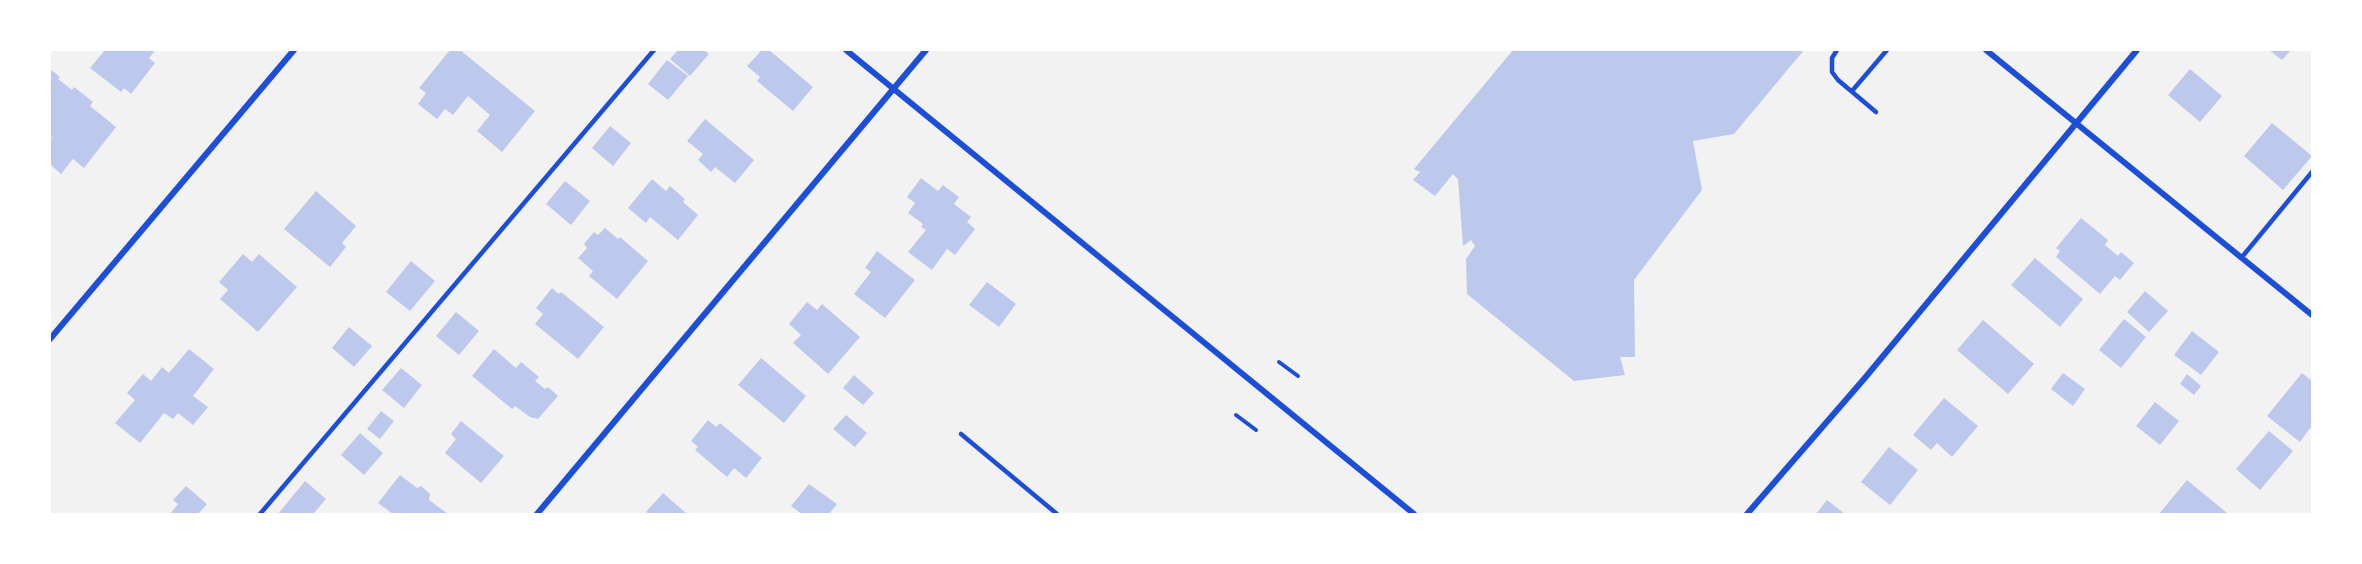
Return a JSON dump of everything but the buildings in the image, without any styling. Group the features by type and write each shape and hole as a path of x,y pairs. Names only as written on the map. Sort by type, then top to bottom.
{"street":[{"path":"50,339 294,50"},
{"path":"846,50 1414,514"},
{"path":"537,514 926,50"},
{"path":"1986,50 2313,315"},
{"path":"1747,514 1864,379 2137,50"}],"lane":[{"path":"260,514 654,50"},
{"path":"1837,50 1831,65 1832,72 1838,80 1876,112"},
{"path":"1852,91 1887,50"},
{"path":"2242,257 2313,172"},
{"path":"961,434 1057,514"}],"path":[{"path":"1280,362 1298,376"},
{"path":"1236,415 1256,430"}]}
